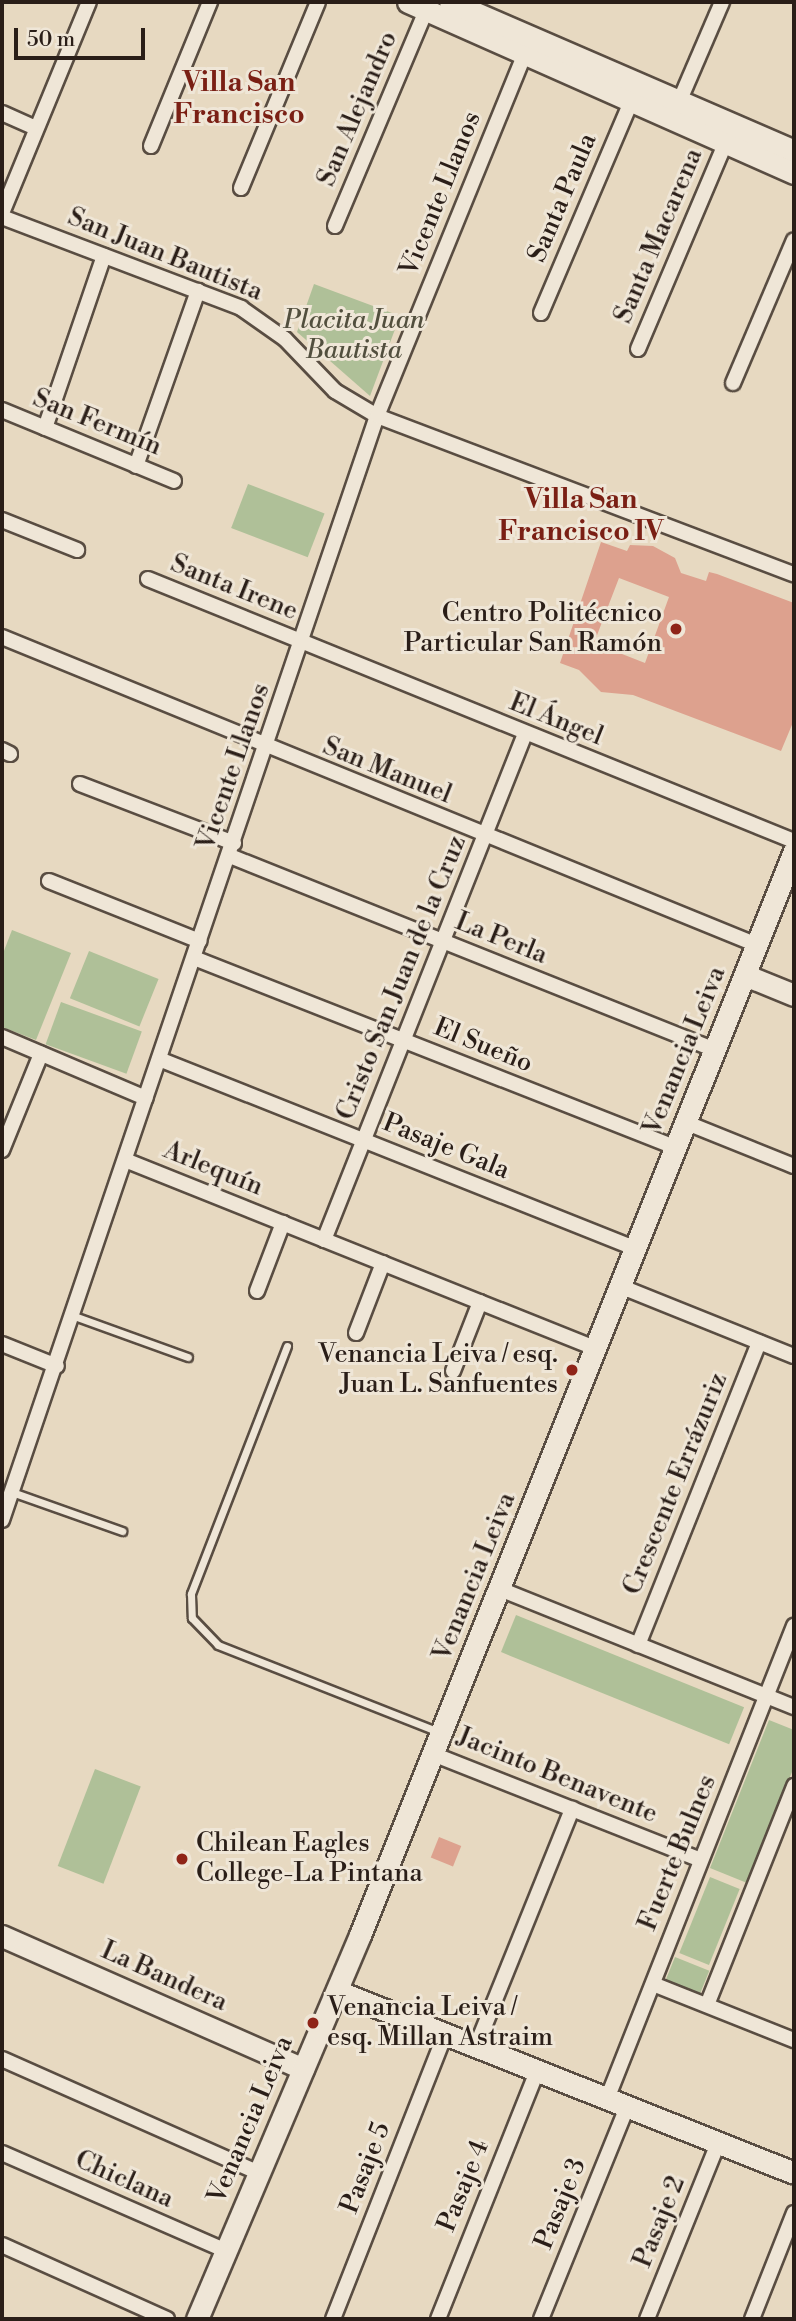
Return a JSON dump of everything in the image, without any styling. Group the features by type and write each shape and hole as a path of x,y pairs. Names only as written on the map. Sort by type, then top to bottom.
{"street":[{"path":"2,215 35,128 89,2"},
{"path":"151,146 210,2"},
{"path":"241,188 318,2"},
{"path":"450,2 527,47 631,102 726,142 793,163"},
{"path":"679,102 722,2"},
{"path":"417,6 679,102 793,163"},
{"name":"San Alejandro","path":"335,226 417,6"},
{"name":"Vicente Llanos","path":"2,1520 10,1483 57,1366 377,416 527,47"},
{"name":"Santa Paula","path":"541,313 631,102"},
{"path":"2,113 35,128"},
{"name":"Santa Macarena","path":"638,349 726,142"},
{"name":"San Juan Bautista","path":"2,215 198,290 263,321 335,391 377,416 794,574"},
{"path":"733,383 794,240"},
{"path":"44,428 104,256"},
{"path":"136,466 198,290"},
{"name":"San Fermín","path":"2,410 174,481"},
{"path":"2,520 77,550"},
{"name":"Santa Irene","path":"148,579 301,643"},
{"name":"San Manuel","path":"2,637 484,836 757,945"},
{"name":"El Ángel","path":"301,643 794,841"},
{"name":"Cristo San Juan de la Cruz","path":"324,1240 525,734"},
{"name":"La Perla","path":"80,784 442,942 715,1050"},
{"name":"Venancia Leiva","path":"197,2319 337,1991 622,1287 794,851"},
{"path":"49,881 200,941"},
{"name":"El Sueño","path":"194,958 677,1149"},
{"path":"745,975 794,995"},
{"path":"2,1037 146,1098"},
{"path":"2,1150 41,1054"},
{"name":"Pasaje Gala","path":"159,1059 637,1249"},
{"path":"687,1123 794,1166"},
{"name":"Arlequín","path":"125,1160 597,1349"},
{"name":"Arlequín","path":"257,1292 283,1223"},
{"path":"356,1333 383,1263"},
{"path":"622,1287 794,1356"},
{"path":"453,1371 480,1303"},
{"name":"Crescente Errázuriz","path":"638,1644 759,1342"},
{"path":"2,1343 57,1366"},
{"path":"500,1589 794,1707"},
{"name":"Fuerte Bulnes","path":"617,2103 653,1984 794,1626"},
{"name":"Jacinto Benavente","path":"433,1754 702,1860"},
{"path":"707,2005 794,1786"},
{"path":"476,2047 572,1809"},
{"name":"La Bandera","path":"2,1936 303,2069"},
{"path":"653,1984 794,2040"},
{"path":"337,1991 794,2173"},
{"name":"Pasaje 5","path":"333,2319 445,2034"},
{"path":"2,2059 259,2173"},
{"name":"Pasaje 4","path":"438,2319 537,2071"},
{"name":"Pasaje 3","path":"541,2319 617,2103"},
{"name":"Pasaje 2","path":"647,2319 718,2143"},
{"name":"Chiclana","path":"2,2153 226,2251"},
{"path":"752,2319 794,2213"},
{"path":"2,2245 167,2319"}],"lane":[{"path":"74,1316 188,1357"},
{"path":"287,1346 191,1594 192,1619 218,1645 441,1733"},
{"path":"10,1483 122,1531"}],"green space":[{"name":"Placita Juan Bautista","path":"314,284 400,316 370,396 297,332"},
{"path":"248,484 325,513 308,557 231,528"},
{"path":"12,930 71,953 36,1040 2,1027 2,956"},
{"path":"89,951 159,979 139,1026 70,998"},
{"path":"61,1002 142,1031 126,1074 46,1044"},
{"path":"516,1615 744,1707 729,1744 501,1652"},
{"path":"769,1720 794,1730 794,1767 747,1883 710,1868"},
{"path":"95,1769 141,1787 103,1884 58,1866"},
{"path":"710,1877 740,1889 709,1965 679,1953"},
{"path":"675,1957 709,1971 699,1997 665,1983"}],"building":[{"name":"Centro Politécnico Particular San Ramón","path":"601,542 627,551 630,545 653,546 675,558 681,573 706,581 709,572 717,574 794,603 794,720 781,751 633,695 601,692 579,670 560,663","holes":["619,578 669,597 645,663 594,643"]},
{"path":"439,1837 461,1846 453,1866 431,1857"}],"place":[{"name":"Centro Politécnico Particular San Ramón","path":"676,629"},
{"name":"Venancia Leiva / esq. Juan L. Sanfuentes","path":"572,1370"},
{"name":"Chilean Eagles College-La Pintana","path":"182,1859"},
{"name":"Venancia Leiva / esq. Millan Astraim","path":"313,2023"}],"district":[{"name":"Villa San Francisco","path":"239,99"},
{"name":"Villa San Francisco IV","path":"581,516"}]}
